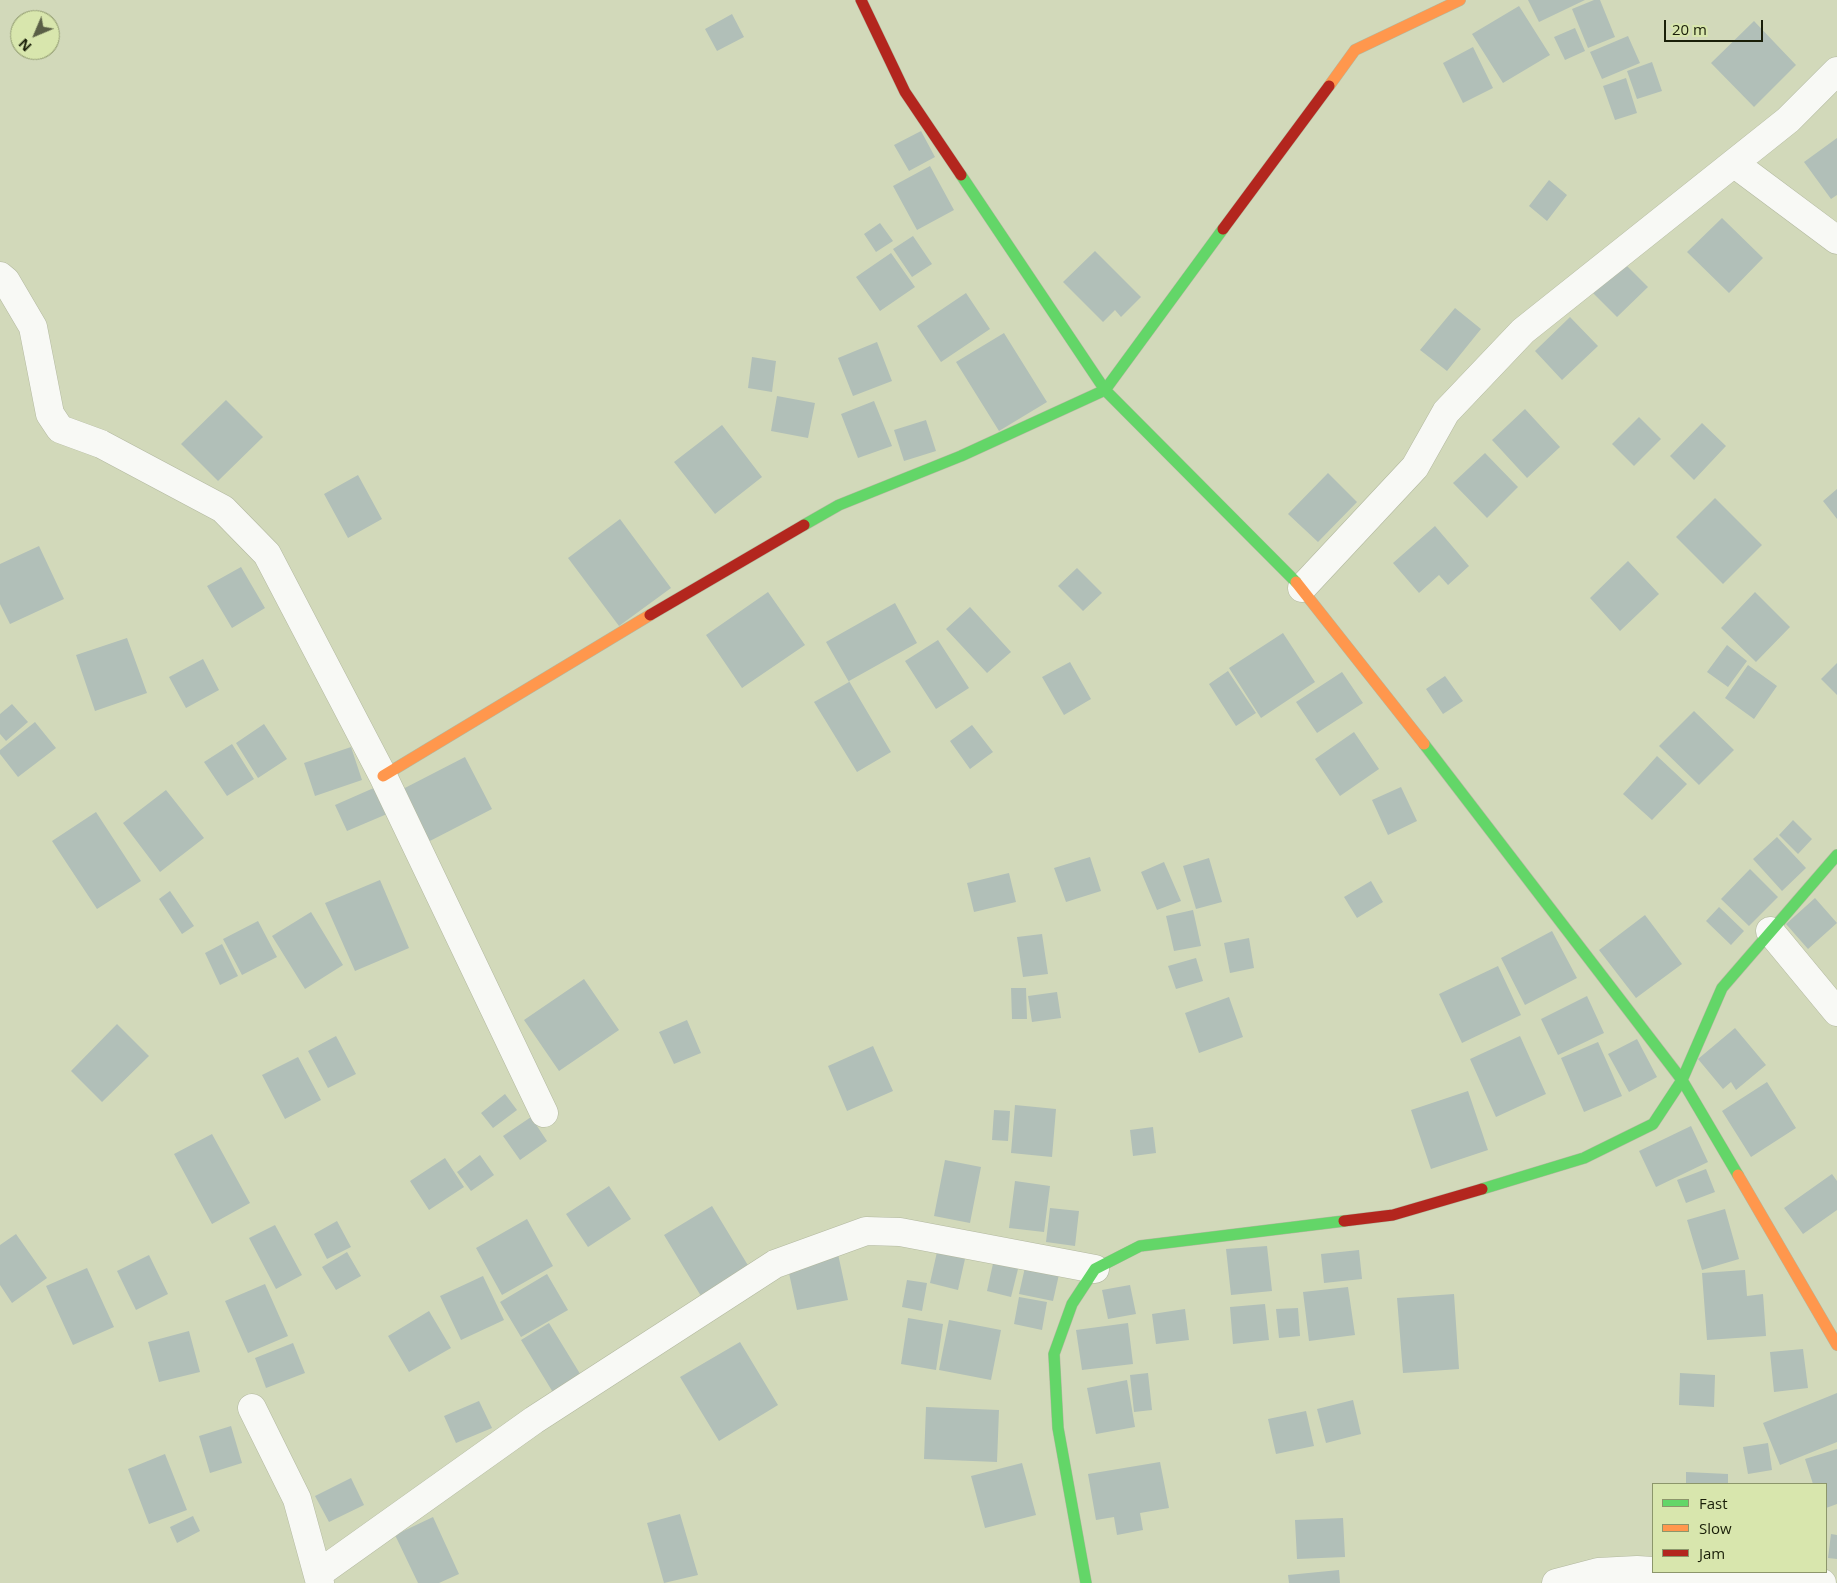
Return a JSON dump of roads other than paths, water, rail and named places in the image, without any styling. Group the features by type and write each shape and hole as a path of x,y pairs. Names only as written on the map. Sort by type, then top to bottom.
{"street":[{"path":"861,0 905,92 1105,390 1302,588 1534,886 1682,1080 1837,1345"},
{"path":"383,776 631,626 839,505 961,456 1105,390 1355,50 1460,0"},
{"path":"1302,588 1415,467 1446,412 1523,331 1735,164 1788,120 1837,71"},
{"path":"1735,164 1837,240"},
{"path":"0,276 6,281 33,327 50,414 60,430 101,444 223,509 267,554 383,776 544,1113"},
{"path":"1086,1583 1058,1428 1054,1354 1072,1304 1095,1270 1140,1246 1393,1215 1584,1158 1653,1124 1682,1080 1722,988 1837,855"},
{"path":"1770,931 1837,1012"},
{"path":"252,1408 297,1499 319,1578 534,1420 775,1264 866,1231 900,1232 1095,1270"},
{"path":"1556,1583 1598,1572 1652,1571"},
{"path":"1679,1573 1822,1583"}]}
